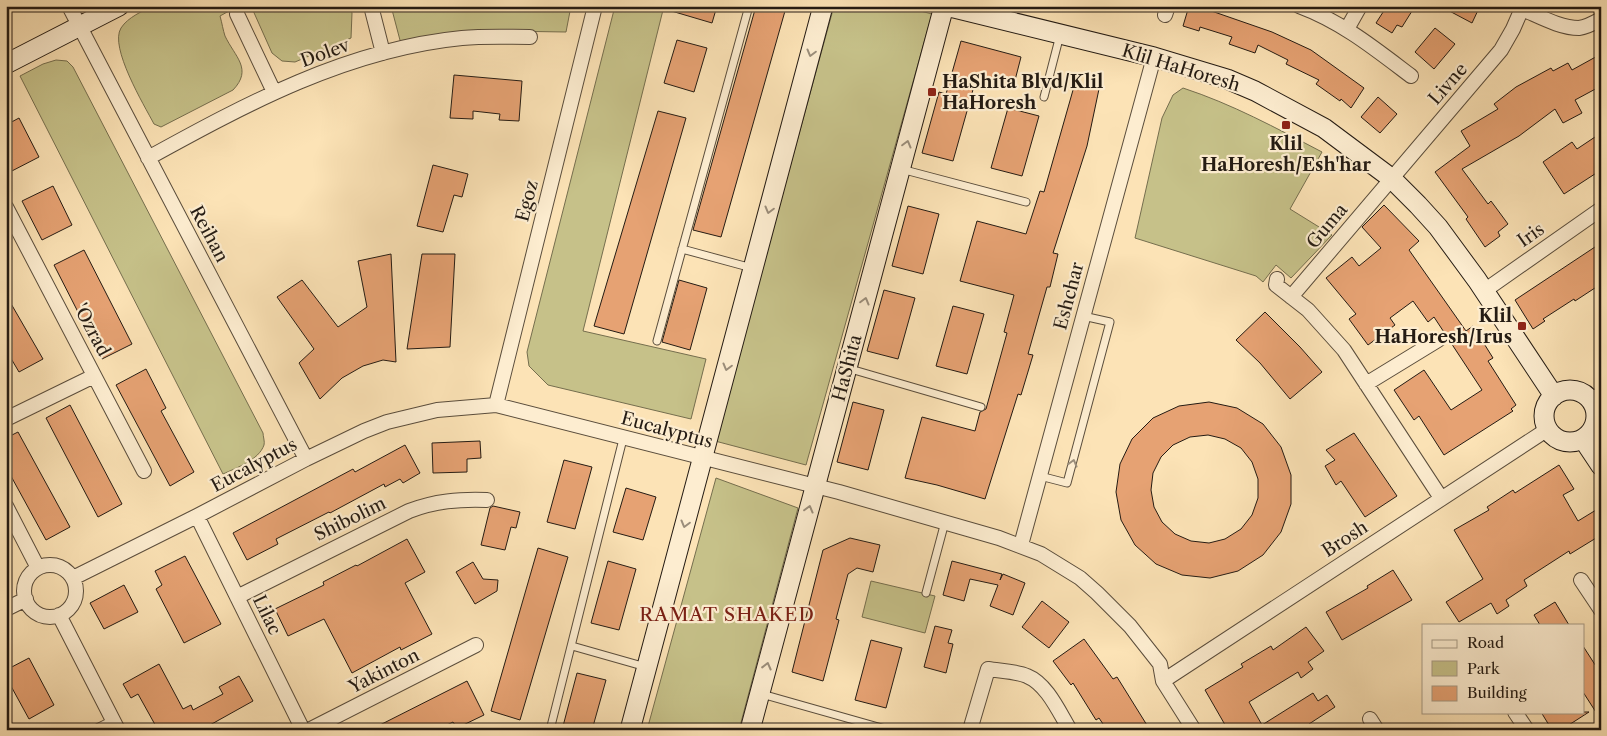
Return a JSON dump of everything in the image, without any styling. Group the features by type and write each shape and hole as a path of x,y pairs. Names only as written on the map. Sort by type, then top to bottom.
{"street":[{"name":"Reihan","path":"69,6 306,459"},
{"path":"6,64 119,6"},
{"path":"370,6 383,53"},
{"name":"Egoz","path":"496,405 595,6"},
{"path":"630,730 823,6"},
{"name":"Klil HaHoresh","path":"945,6 1227,78 1324,128 1391,178 1438,227 1484,291 1554,396"},
{"name":"HaShita","path":"750,730 945,6"},
{"path":"1298,6 1347,29 1411,76"},
{"path":"1347,29 1360,6"},
{"path":"1522,8 1545,19 1579,28 1601,19"},
{"name":"Livne","path":"1391,178 1501,50 1522,8"},
{"path":"238,14 274,92"},
{"name":"Dolev","path":"148,158 232,112 274,92 316,75 383,53 462,38 530,37"},
{"name":"Eshchar","path":"1021,545 1154,58"},
{"name":"Guma","path":"1291,297 1391,178"},
{"name":"'Ozrad","path":"6,208 144,471"},
{"name":"Iris","path":"1484,291 1601,209"},
{"path":"1278,279 1276,285 1326,330 1344,350 1442,498"},
{"path":"1366,384 1438,340"},
{"path":"6,419 94,376"},
{"path":"1574,391 1596,397 1595,423 1592,431 1583,439 1571,442 1563,441 1556,438 1548,429 1544,417 1546,409 1554,396 1562,392 1574,391"},
{"name":"Eucalyptus","path":"73,578 364,431 395,420 437,410 496,405 623,439 815,486 945,522 1021,545 1042,554 1074,574 1114,608 1130,626 1160,664 1163,681 1194,730"},
{"name":"Brosh","path":"1163,681 1548,429"},
{"path":"1583,439 1601,466"},
{"name":"Shibolim","path":"237,597 409,511 429,504 451,500 487,500"},
{"path":"6,506 38,568"},
{"name":"Lilac","path":"197,516 303,730"},
{"path":"46,565 57,566 65,569 73,578 76,590 75,598 69,608 59,615 39,614 30,607 26,599 25,584 31,573 38,568 46,565"},
{"path":"1581,580 1601,610"},
{"path":"6,609 26,599"},
{"path":"59,615 115,725"},
{"name":"Yakinton","path":"309,730 476,645"},
{"path":"970,730 988,669 1026,675 1033,680 1045,692 1070,730"},
{"path":"1517,714 1527,730"}],"lane":[{"path":"657,341 749,6"},
{"path":"1044,97 1060,34"},
{"path":"900,169 1026,202"},
{"path":"682,249 753,268"},
{"path":"1040,476 1067,483 1110,322 1083,316"},
{"path":"847,368 981,406"},
{"path":"550,730 623,439"},
{"path":"926,593 945,522"},
{"path":"572,646 647,667"},
{"path":"760,694 889,730"},
{"path":"93,730 115,725"}],"green space":[{"path":"153,6 238,6 220,16 225,36 242,69 239,83 233,90 161,127 154,124 129,76 120,48 119,37 121,28 128,21"},
{"path":"251,6 350,6 352,13 351,38 295,62 282,61 272,53"},
{"path":"391,6 571,6 566,32 499,31 401,44"},
{"path":"615,6 664,6 583,331 706,359 691,419 548,385 529,366 527,352"},
{"path":"834,6 901,6 932,14 806,465 715,441"},
{"path":"56,60 67,61 73,67 263,433 264,445 257,455 247,463 223,474 20,76 43,64"},
{"path":"1183,88 1271,125 1322,152 1290,209 1332,235 1291,278 1276,265 1263,282 1256,276 1135,238 1162,118 1173,95"},
{"path":"716,478 798,508 739,730 647,730"},
{"path":"871,581 935,596 925,633 862,617"}],"building":[{"path":"668,6 717,6 712,23 668,10"},
{"path":"756,6 767,6 785,11 721,237 693,230"},
{"path":"1189,6 1197,6 1272,32 1311,50 1364,88 1351,108 1341,99 1340,101 1316,84 1319,80 1286,64 1288,60 1258,45 1255,53 1229,44 1232,37 1200,27 1199,31 1183,26"},
{"path":"1387,6 1403,6 1412,11 1402,27 1397,25 1392,33 1376,23"},
{"path":"1440,6 1480,6 1472,23"},
{"path":"1435,28 1455,44 1434,69 1415,52"},
{"path":"677,40 707,48 694,92 664,83"},
{"path":"961,41 1021,57 1013,88 976,79 953,161 922,153 939,92 946,94"},
{"path":"1601,54 1601,86 1575,100 1582,113 1563,123 1555,109 1519,136 1462,169 1488,204 1491,201 1508,224 1498,232 1500,236 1485,247 1466,219 1468,217 1435,172 1470,146 1461,131 1498,109 1494,104 1516,87 1551,68 1553,71 1568,63 1572,70"},
{"path":"454,75 522,81 519,121 499,120 500,114 473,111 473,119 450,118"},
{"path":"1075,83 1099,89 1087,146 1053,253 1058,254 1050,287 1047,287 1028,354 1033,355 1021,395 1018,394 985,499 905,478 922,417 975,431 980,412 986,409 1007,333 1004,332 1014,295 960,281 977,221 1026,234 1040,191 1044,192"},
{"path":"1378,97 1397,114 1380,133 1361,117"},
{"path":"1008,108 1039,116 1022,176 991,168"},
{"path":"658,111 686,118 624,334 594,326"},
{"path":"19,118 39,157 6,174 6,125"},
{"path":"1601,133 1601,170 1564,194 1543,162 1572,142 1577,149"},
{"path":"433,165 468,174 462,197 454,195 443,232 417,226"},
{"path":"53,186 72,225 42,240 22,201"},
{"path":"1384,205 1419,241 1409,250 1466,331 1473,326 1493,358 1488,361 1516,405 1511,409 1513,411 1444,455 1419,416 1414,420 1394,390 1424,370 1451,410 1482,390 1434,317 1428,322 1413,301 1390,318 1395,325 1368,345 1349,319 1356,314 1326,278 1352,257 1359,266 1381,248 1362,227"},
{"path":"908,206 939,214 923,274 892,266"},
{"path":"1601,243 1601,284 1543,319 1545,321 1533,329 1515,300"},
{"path":"84,250 132,344 102,359 54,265"},
{"path":"391,254 396,362 383,360 363,366 342,378 320,399 299,363 314,349 277,297 302,280 338,327 367,307 358,261"},
{"path":"422,254 455,254 450,347 407,349"},
{"path":"679,280 707,288 690,350 662,342"},
{"path":"884,290 915,298 898,359 867,351"},
{"path":"6,295 43,359 19,372 6,350"},
{"path":"953,306 984,314 967,374 936,366"},
{"path":"1265,312 1322,372 1290,399 1260,363 1236,340"},
{"path":"146,369 166,408 161,411 194,472 170,486 116,385"},
{"path":"853,402 884,410 868,470 837,462"},
{"path":"1209,402 1237,408 1263,424 1281,447 1291,475 1291,504 1281,532 1263,555 1238,571 1210,578 1182,575 1156,564 1135,545 1121,520 1116,492 1120,464 1132,439 1153,418 1179,406","holes":["1208,435 1225,439 1241,448 1252,462 1258,479 1258,498 1252,515 1241,529 1225,539 1209,543 1191,541 1175,534 1162,522 1154,507 1151,490 1153,473 1161,457 1173,445 1190,437"]},
{"path":"70,405 122,504 98,517 46,418"},
{"path":"18,432 70,527 46,540 6,467 6,438"},
{"path":"1354,433 1397,496 1365,517 1341,481 1336,485 1325,466 1335,460 1326,450"},
{"path":"480,441 481,458 467,459 467,472 433,473 432,443"},
{"path":"405,445 420,473 403,483 400,479 385,487 384,484 276,539 278,544 247,560 233,533 353,469 355,472"},
{"path":"564,460 592,467 575,529 547,522"},
{"path":"1559,465 1574,489 1563,495 1578,521 1596,510 1601,518 1601,535 1570,554 1569,551 1524,580 1527,586 1506,600 1509,606 1497,614 1491,603 1459,622 1446,602 1483,579 1454,530 1489,510 1487,507 1513,490 1515,493"},
{"path":"626,488 656,497 643,540 613,532"},
{"path":"493,506 520,512 516,528 511,527 505,550 481,545 490,508"},
{"path":"850,538 880,545 873,572 857,568 848,574 836,619 839,620 823,681 792,672 823,550"},
{"path":"407,539 425,572 405,583 432,634 401,650 400,647 352,673 324,619 288,636 275,609 324,585 323,582"},
{"path":"538,548 568,557 520,720 491,711"},
{"path":"185,556 221,624 184,643 156,589 162,585 155,571"},
{"path":"608,561 636,569 619,630 591,623"},
{"path":"952,561 1002,574 1000,580 1003,574 1025,583 1013,615 990,606 998,585 970,579 964,601 943,595"},
{"path":"473,562 483,579 498,580 497,591 475,604 456,572"},
{"path":"1393,570 1412,600 1342,640 1326,612 1368,588 1367,586"},
{"path":"124,585 138,612 104,629 90,603"},
{"path":"1042,601 1069,622 1049,648 1022,627"},
{"path":"1555,602 1568,624 1539,624 1534,615"},
{"path":"935,626 952,630 948,643 953,644 946,673 924,667"},
{"path":"1306,627 1324,651 1308,662 1313,669 1301,678 1298,672 1249,702 1262,725 1313,693 1318,701 1327,695 1335,707 1309,724 1312,730 1228,730 1205,690 1243,667 1241,664 1271,646 1273,650"},
{"path":"1084,639 1113,679 1117,677 1150,730 1107,730 1099,718 1096,720 1073,683 1071,685 1053,661"},
{"path":"871,640 902,648 886,708 855,700"},
{"path":"1584,648 1601,674 1601,720 1584,694"},
{"path":"29,658 54,705 29,719 6,677 6,670"},
{"path":"159,664 183,709 191,705 193,710 223,694 219,687 239,676 253,701 201,730 158,730 138,694 131,698 123,684"},
{"path":"577,673 606,680 592,730 562,730"},
{"path":"467,681 484,715 457,728 453,722 437,730 370,730"},
{"path":"1584,712 1589,712 1561,730 1552,730 1542,714 1584,714"}],"place":[{"name":"HaShita Blvd/Klil HaHoresh","path":"932,92"},
{"name":"Klil HaHoresh/Esh'har","path":"1286,125"},
{"name":"Klil HaHoresh/Irus","path":"1522,326"}],"district":[{"name":"RAMAT SHAKED","path":"727,614"}]}
